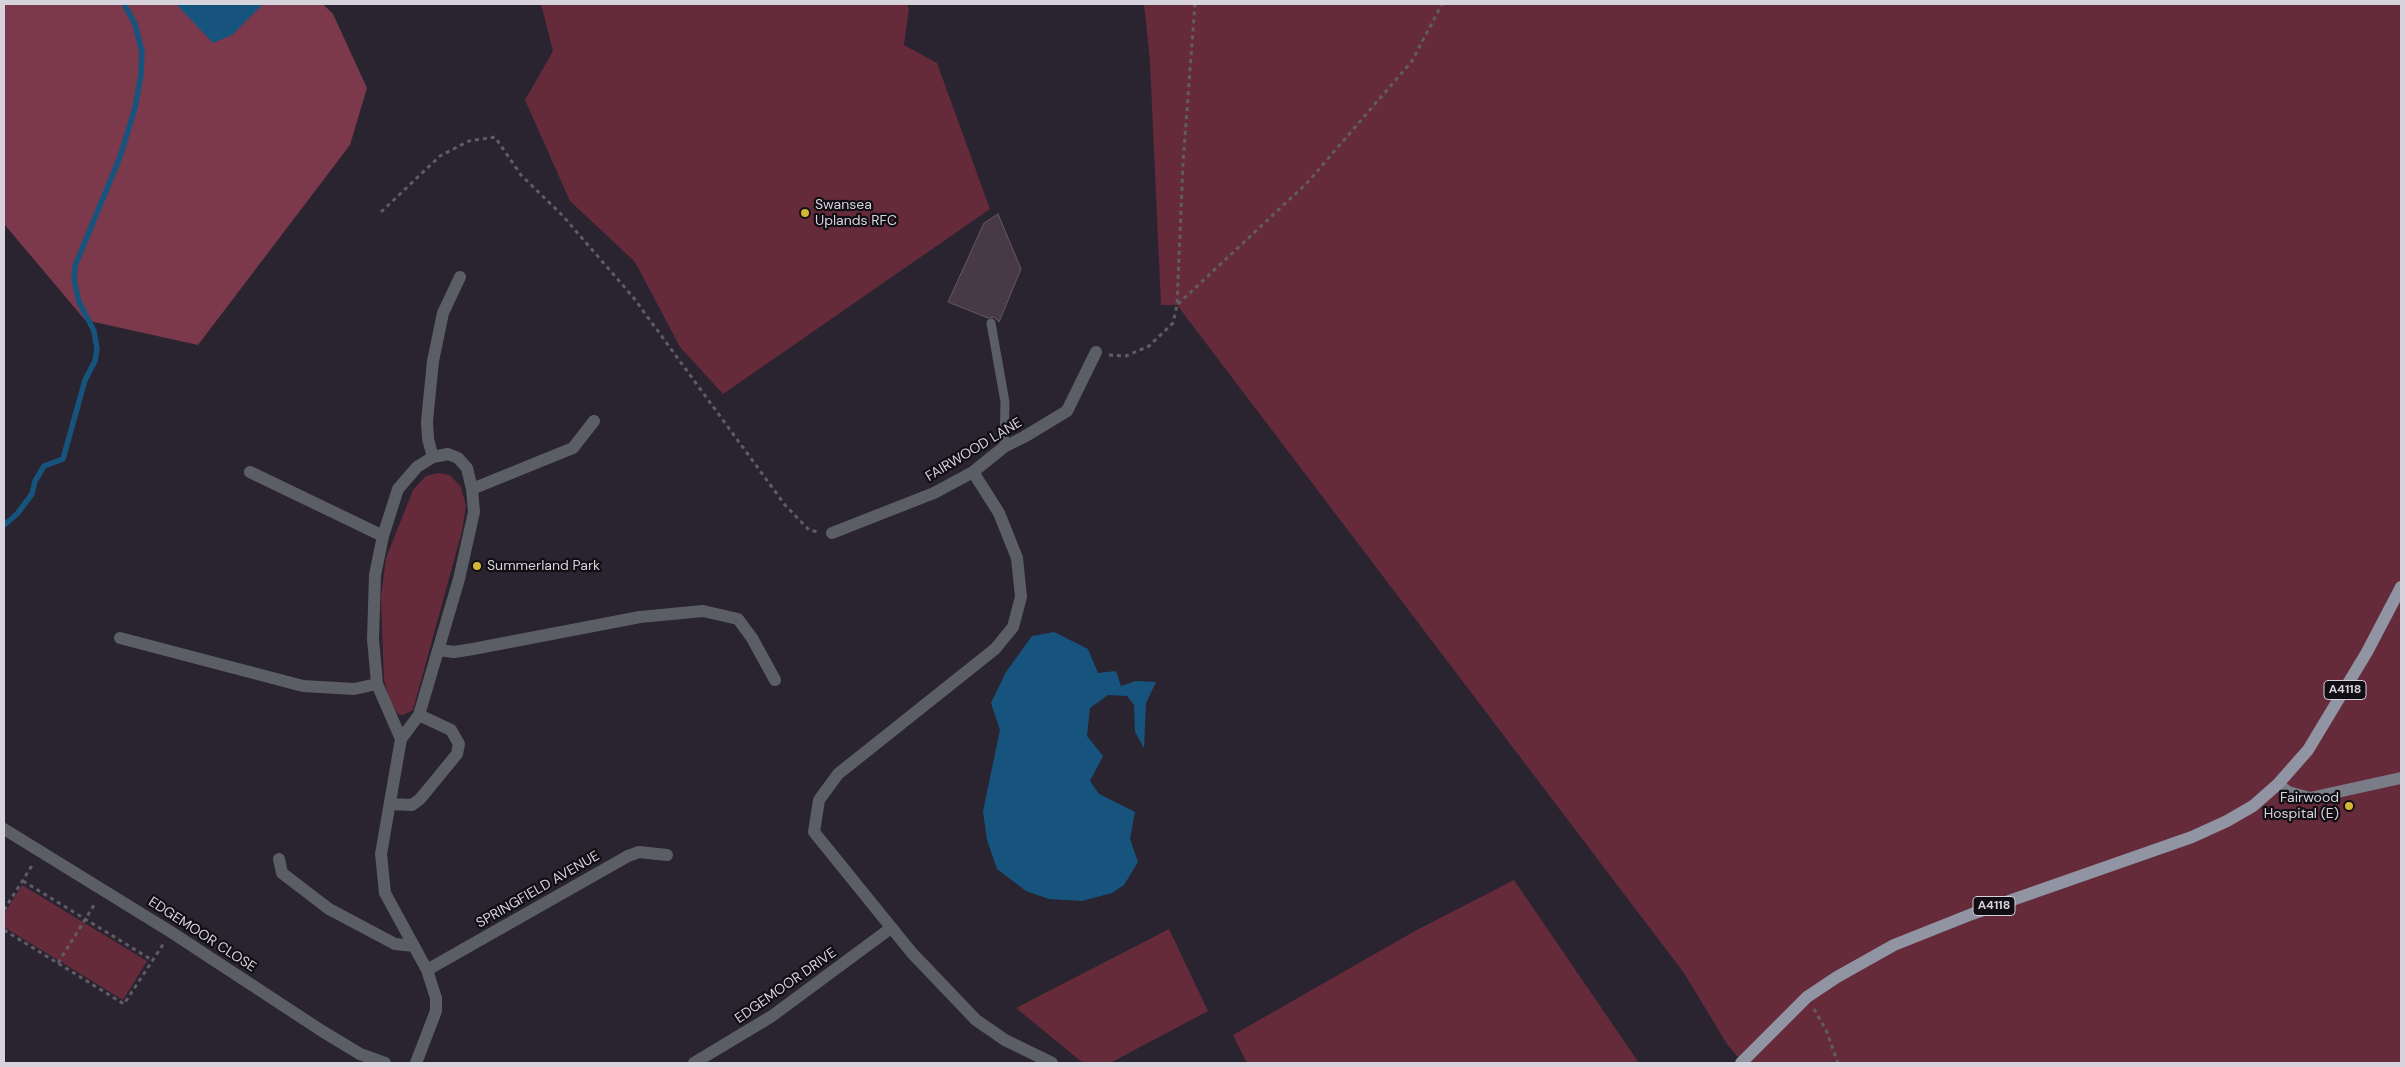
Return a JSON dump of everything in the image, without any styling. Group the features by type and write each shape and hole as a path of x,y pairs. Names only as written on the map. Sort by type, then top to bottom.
{"main road":[{"name":"A4118","path":"1741,1063 1807,997 1837,977 1894,945 1972,914 2192,837 2253,806 2278,784 2308,750 2333,710 2401,587"},
{"path":"2278,784 2288,792 2310,798 2401,778"}],"street":[{"path":"433,457 428,439 427,421 433,361 443,313 460,277"},
{"name":"FAIRWOOD LANE","path":"832,533 934,493 973,472 1004,447 1067,411 1096,352"},
{"path":"472,489 573,448 594,421"},
{"path":"401,739 377,684 373,639 375,575 383,536 398,490 417,467 433,457 448,454 458,458 467,468 472,489 474,512 459,579 419,715 401,739 381,854 385,894 434,984 436,1011 416,1063"},
{"path":"250,472 383,536"},
{"path":"973,472 999,513 1017,558 1021,597 1013,627 995,649 838,774 819,800 814,832 891,928 976,1020 1005,1040 1052,1063"},
{"path":"439,650 454,652 640,617 703,611 738,619 752,638 775,680"},
{"path":"120,638 303,686 354,689 377,684"},
{"path":"390,804 412,805 420,799 457,754 459,744 451,730 419,715"},
{"name":"EDGEMOOR CLOSE","path":"4,829 171,932 322,1031 360,1054 385,1063"},
{"name":"SPRINGFIELD AVENUE","path":"427,970 628,856 647,852 667,855"},
{"path":"279,859 282,873 329,909 395,944 414,946"},
{"name":"EDGEMOOR DRIVE","path":"694,1063 772,1016 891,928"}],"lane":[{"path":"991,323 1005,402 1004,447"}],"path":[{"path":"1096,352 1126,356 1149,346 1173,323 1177,305 1183,163 1195,4"},
{"path":"1177,305 1307,183 1412,61 1442,4"},
{"path":"381,212 440,156 469,141 495,137 521,175 562,215 633,297 785,504 809,530 832,533"},
{"path":"4,910 41,852"},
{"path":"23,881 152,960"},
{"path":"58,963 103,890"},
{"path":"4,930 124,1004 171,932"},
{"path":"1807,997 1826,1030 1838,1063"}],"shaded area":[{"path":"4,4 323,4 333,14 367,88 350,145 198,345 85,320 4,224"},
{"path":"541,4 906,4 909,8 904,45 937,63 990,209 723,394 680,347 635,262 570,201 525,100 553,51"},
{"path":"1144,4 2401,4 2401,1063 1742,1062 1727,1044 1684,973 1177,305 1161,305 1150,62"},
{"path":"438,473 450,475 461,487 466,506 462,531 413,710 403,715 398,714 390,702 384,680 381,596 386,558 413,490 426,476"},
{"path":"1514,880 1639,1063 1247,1063 1233,1035 1413,932"},
{"path":"22,885 147,961 123,1000 4,927 4,914"},
{"path":"1169,929 1208,1011 1110,1063 1083,1063 1016,1008"}],"water":[{"path":"176,4 263,4 232,35 213,43"},
{"path":"1054,632 1088,649 1098,673 1116,671 1121,686 1136,681 1156,682 1146,703 1144,748 1135,732 1134,705 1127,696 1108,695 1090,708 1087,736 1103,756 1090,781 1099,794 1135,812 1130,839 1138,862 1124,885 1112,893 1082,901 1049,899 1026,891 997,869 987,840 983,811 1000,730 991,703 1006,672 1032,636"}],"building":[{"path":"998,214 1021,269 999,322 994,317 988,318 948,302 984,223"}],"waterway":[{"path":"4,525 17,514 32,494 35,481 44,466 63,459 85,380 95,361 97,349 94,331 79,302 74,280 75,266 120,157 135,108 141,75 142,52 135,24 124,4"}],"place":[{"name":"Swansea Uplands RFC","path":"805,213"},
{"name":"Summerland Park","path":"477,566"},
{"name":"Fairwood Hospital (E)","path":"2349,806"}]}
